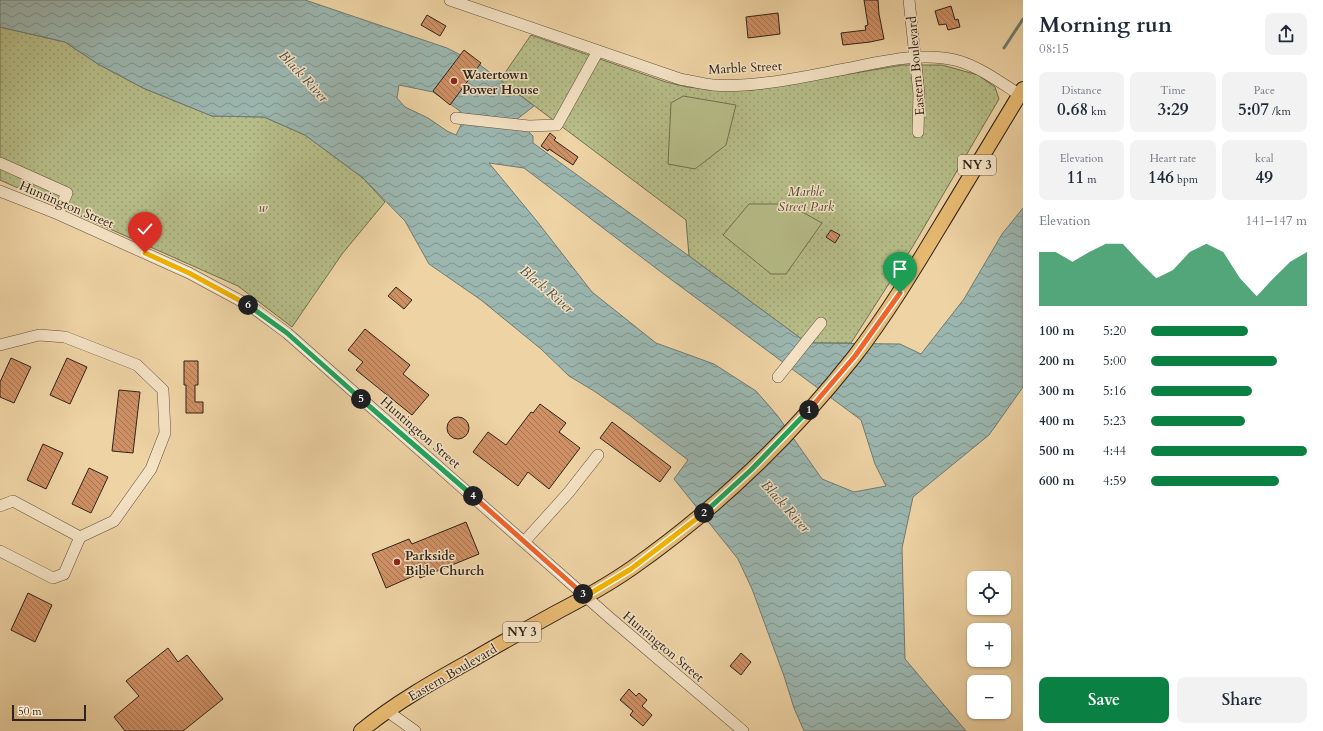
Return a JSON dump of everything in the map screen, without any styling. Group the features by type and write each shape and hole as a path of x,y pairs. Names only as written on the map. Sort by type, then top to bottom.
{"main road":[{"name":"Eastern Boulevard","path":"361,731 429,684 586,596 631,569 716,503 787,434 822,396 855,356 911,276 1021,92"}],"street":[{"name":"Marble Street","path":"450,0 680,79 715,85 752,84 800,78 891,60 935,58 957,61 972,66 1021,92"},
{"name":"Eastern Boulevard","path":"909,0 919,94 918,132"},
{"path":"456,118 529,126 557,125 598,51"},
{"path":"0,163 67,193 58,214"},
{"name":"Huntington Street","path":"0,191 58,214 189,273 252,307 287,333 524,542 742,731"},
{"path":"778,377 821,323"},
{"path":"0,345 39,335 65,337 137,364 163,390 165,433 151,468 114,521 80,537 64,574 53,578 0,551"},
{"path":"524,542 569,492 598,455"},
{"path":"0,506 13,501 80,537"},
{"path":"387,712 415,731"}],"green space":[{"name":"w","path":"0,27 65,42 98,64 143,88 212,116 264,117 305,135 363,178 385,202 342,254 292,327 238,286 0,180"},
{"name":"Marble Street Park","path":"531,35 666,82 687,87 719,90 753,90 903,65 942,65 978,75 995,87 999,99 913,246 851,343 807,343 689,256 686,220 500,80"},
{"path":"683,96 736,105 726,145 695,169 668,164 671,103"},
{"path":"749,204 788,204 822,223 786,274 771,274 723,235"}],"water":[{"name":"Black River","path":"0,0 305,0 447,48 480,65 534,106 516,120 533,136 533,143 807,343 900,344 921,354 964,299 1002,234 1023,208 1023,387 989,435 913,497 902,548 905,659 966,731 804,731 794,708 784,676 752,589 738,559 674,479 688,460 629,415 569,376 541,349 481,300 429,264 405,221 363,178 305,135 264,117 212,116 143,88 98,64 65,42 0,27","holes":["399,85 433,92 460,111 462,123 456,135 447,131 428,118 405,107 397,98","489,163 524,168 661,272 861,420 875,464 886,486 854,492 822,479 777,415 756,391 714,364 656,343 592,292"]}],"building":[{"path":"864,0 878,0 884,39 843,45 841,33 866,30 865,26 868,25"},
{"path":"951,6 955,20 958,19 960,27 948,30 946,24 939,25 935,11"},
{"path":"778,13 780,34 748,38 746,17"},
{"path":"427,15 446,26 440,36 421,25"},
{"name":"Watertown Power House","path":"464,50 481,63 450,105 433,91"},
{"path":"550,133 556,138 554,140 578,157 573,165 549,149 548,151 541,146"},
{"path":"831,230 840,235 835,243 826,237"},
{"path":"396,287 412,300 404,309 388,296"},
{"path":"365,329 410,365 403,374 429,395 412,415 356,370 363,362 348,350"},
{"path":"11,358 31,367 14,403 0,397 0,382"},
{"path":"67,358 87,367 70,404 50,395"},
{"path":"184,361 198,361 198,385 195,385 195,402 203,402 203,413 186,413"},
{"path":"119,390 140,392 133,453 112,451"},
{"path":"540,404 566,423 559,432 580,448 549,489 528,472 518,486 473,452 488,432 506,445 531,412 533,413"},
{"path":"458,417 466,420 469,428 466,436 458,439 450,436 447,428 450,420"},
{"path":"612,422 671,467 660,482 600,438"},
{"path":"43,444 63,453 46,489 27,480"},
{"path":"89,468 108,477 91,513 72,504"},
{"path":"466,522 479,554 420,578 418,574 386,588 372,554 409,539 412,544"},
{"path":"28,593 52,605 35,642 11,630"},
{"path":"168,648 178,662 187,655 223,699 183,731 125,731 114,717 139,696 126,681"},
{"path":"741,653 751,662 741,675 730,666"},
{"path":"629,689 636,696 639,693 647,700 642,706 652,715 643,726 630,715 633,711 620,700"}],"waterway":[{"path":"1004,48 1023,19"}],"place":[{"name":"Watertown Power House","path":"454,81"},
{"name":"Parkside Bible Church","path":"397,562"}],"route":[{"path":"145,253 189,273 252,307 287,333 586,596 631,569 683,530 716,503 751,470 822,396 855,356 900,293"}]}
